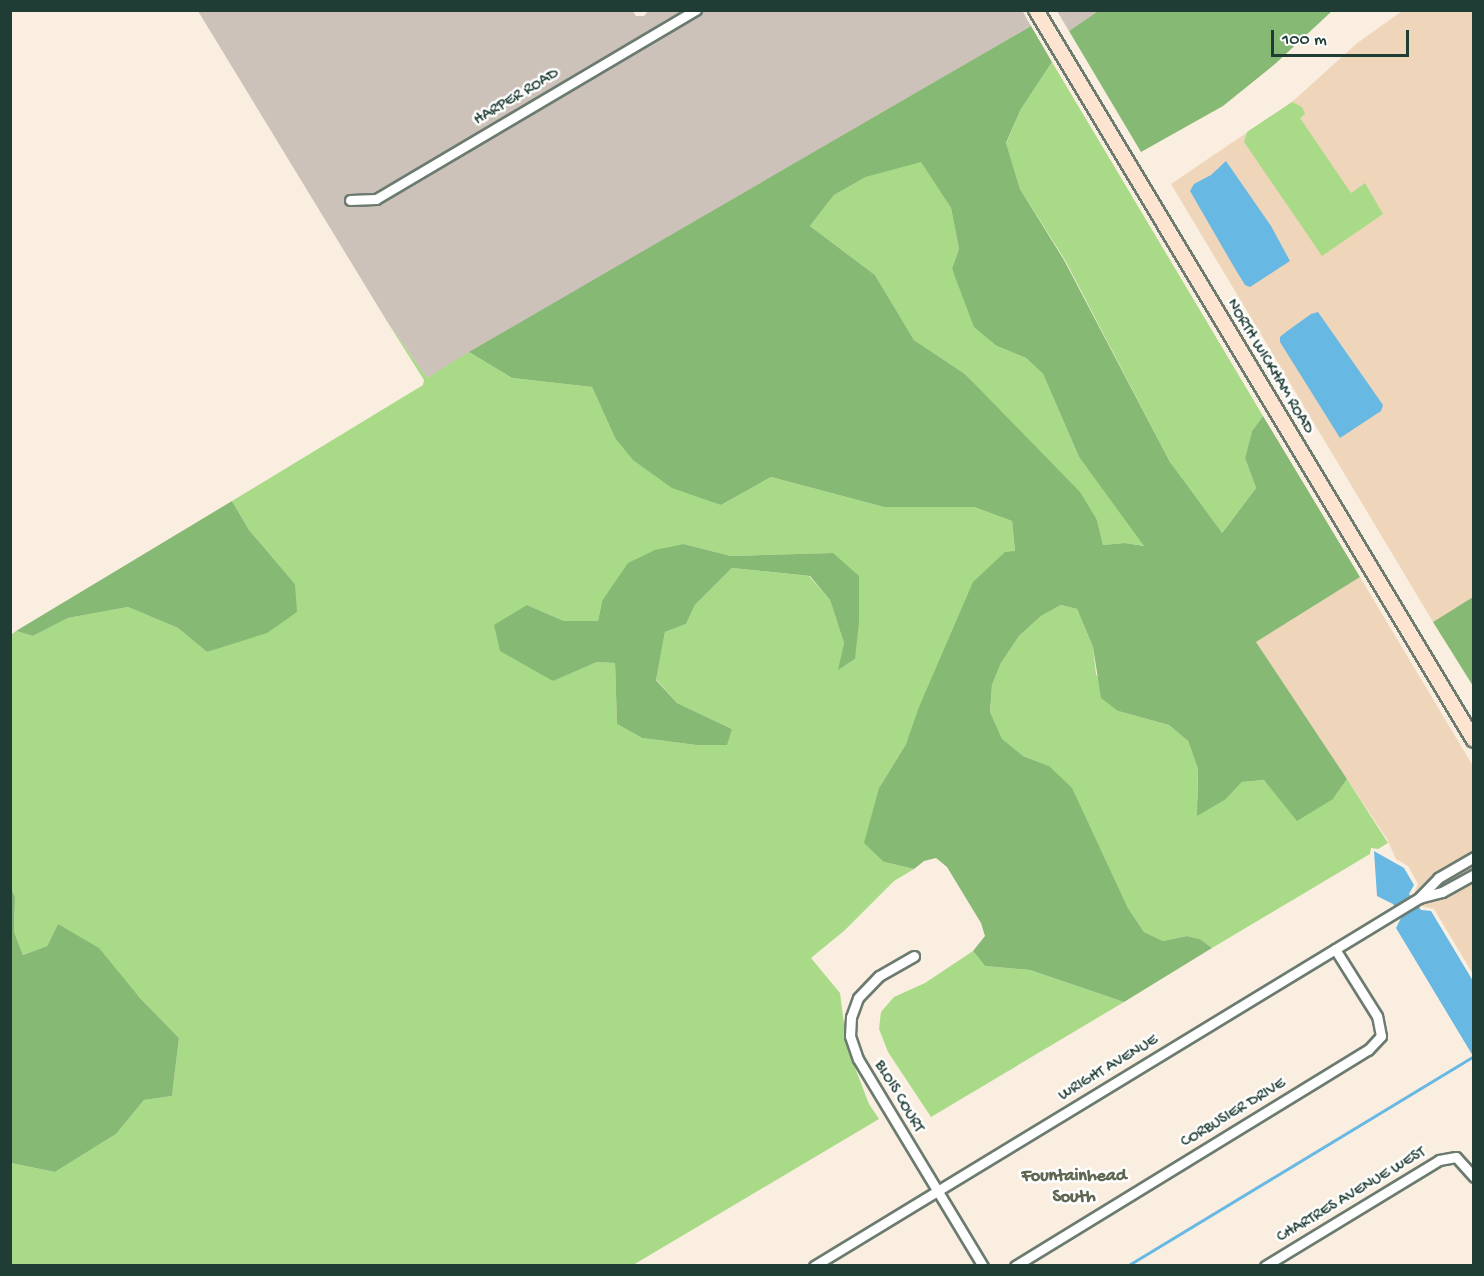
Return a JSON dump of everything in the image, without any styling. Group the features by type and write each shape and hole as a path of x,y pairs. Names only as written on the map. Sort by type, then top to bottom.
{"main road":[{"name":"NORTH WICKHAM ROAD","path":"1036,10 1473,740"}],"street":[{"name":"HARPER ROAD","path":"350,200 376,199 696,10"},
{"name":"WRIGHT AVENUE","path":"814,1266 1394,914 1419,898 1438,878 1473,857"},
{"name":"WRIGHT AVENUE","path":"1419,898 1442,892 1473,874"},
{"name":"CORBUSIER DRIVE","path":"1015,1266 1368,1050 1381,1036 1377,1016 1335,949"},
{"name":"BLOIS COURT","path":"914,956 879,976 858,998 851,1017 850,1036 858,1059 983,1266"},
{"name":"CHARTRES AVENUE WEST","path":"1265,1266 1439,1160 1456,1157 1473,1177"}],"shaded area":[{"path":"632,10 636,16 644,16 649,10 1022,10 1031,26 427,378 388,323 198,11"},
{"path":"1057,11 1100,11 1069,31"},
{"path":"1402,11 1473,11 1473,597 1433,622 1171,184 1292,102 1356,44"},
{"path":"1360,577 1473,766 1473,974 1434,909 1422,906 1421,904 1426,900 1420,891 1414,894 1418,884 1408,866 1396,859 1387,839 1256,642"}],"green space":[{"path":"1100,10 1332,11 1275,64 1223,106 1141,152 1069,31"},
{"path":"1031,26 1052,62 1021,109 1006,143 1020,189 1064,260 1170,462 1222,533 1256,488 1245,458 1252,431 1263,416 1360,577 1256,642 1347,779 1333,799 1297,821 1264,780 1242,782 1226,799 1197,816 1198,769 1188,741 1169,725 1118,711 1101,698 1093,647 1077,609 1061,605 1041,616 1019,636 1001,663 992,685 990,712 1002,739 1023,756 1049,766 1072,788 1128,908 1144,932 1163,941 1187,936 1200,939 1212,948 1124,1002 1030,970 985,966 973,951 985,936 981,923 947,867 936,858 924,861 914,869 884,862 864,843 879,788 906,744 919,707 973,582 1005,552 1015,551 1012,521 974,507 884,507 771,477 721,505 672,488 633,460 615,438 592,387 512,378 469,352","holes":["921,162 951,208 959,249 952,269 974,327 997,346 1026,358 1043,374 1079,457 1144,546 1125,543 1103,545 1097,520 1080,492 965,374 914,340 875,275 810,226 834,195 866,177"]},
{"path":"1052,62 1263,416 1252,431 1245,458 1256,488 1221,534 1170,462 1065,260 1020,189 1006,144 1021,109"},
{"path":"1292,102 1302,107 1305,114 1300,118 1351,193 1365,183 1383,214 1322,256 1244,142 1247,132"},
{"path":"921,161 951,208 959,249 952,270 997,346 1026,358 1043,374 1079,457 1145,546 1125,543 1103,545 1097,520 965,374 914,340 875,275 810,226 834,195 866,177"},
{"path":"388,323 427,378 469,352 512,378 592,387 615,438 721,505 771,477 884,507 974,507 1012,521 1015,552 934,674 906,744 879,788 884,862 914,869 894,881 845,930 811,958 840,993 847,1047 869,1104 879,1119 633,1265 11,1266 11,1163 55,1172 116,1134 144,1100 172,1096 179,1038 139,997 58,924 47,946 23,955 14,932 15,897 10,886 11,635 16,631 33,636 68,618 128,607 178,628 207,652 229,644 295,584 249,530 232,501 423,385 424,380","holes":["684,544 731,556 833,553 855,659 839,669 844,643 830,600 809,576 732,568 695,605 686,624 665,632 656,679 677,703 732,729 696,745 642,738 617,724 615,663 597,662 552,681 527,605 564,621 598,621 602,601"]},
{"path":"232,501 249,530 295,584 297,612 267,633 207,652 178,628 128,607 68,618 33,636 16,631"},
{"path":"684,544 731,556 833,553 859,576 859,622 855,659 838,670 844,643 830,600 810,576 732,568 695,605 686,624 665,632 656,680 677,703 732,729 727,745 696,745 642,738 617,724 615,663 597,662 553,681 500,651 494,625 527,605 564,621 598,621 602,601 628,563 655,550"},
{"path":"1473,597 1473,686 1433,622"},
{"path":"1061,605 1077,609 1093,647 1096,674 1118,711 1169,725 1188,741 1198,769 1197,801 1226,799 1242,782 1264,780 1333,799 1347,779 1388,843 1378,849 1371,848 1370,854 1212,948 1200,939 1187,936 1163,941 1144,932 1128,908 1089,825 1049,766 1023,756 1002,740 990,713 992,685 1001,663 1019,636 1041,616"},
{"path":"10,886 15,897 14,932 23,955 47,946 58,924 99,948 139,997 179,1038 172,1096 144,1100 116,1134 55,1172 11,1163"},
{"path":"973,951 985,966 1030,970 1124,1002 931,1117 888,1052 879,1029 881,1012 894,997 925,983"}],"water":[{"path":"1226,161 1271,226 1290,261 1250,287 1245,285 1190,191 1194,184 1211,175"},
{"path":"1318,312 1383,405 1381,411 1340,438 1280,342 1280,337 1286,332 1311,314"},
{"path":"1374,851 1404,868 1414,885 1409,894 1421,910 1431,911 1473,981 1473,1056 1396,928 1401,918 1393,904 1377,896"}],"waterway":[{"path":"1127,1266 1474,1056"}],"district":[{"name":"Fountainhead South","path":"1074,1188"}]}
